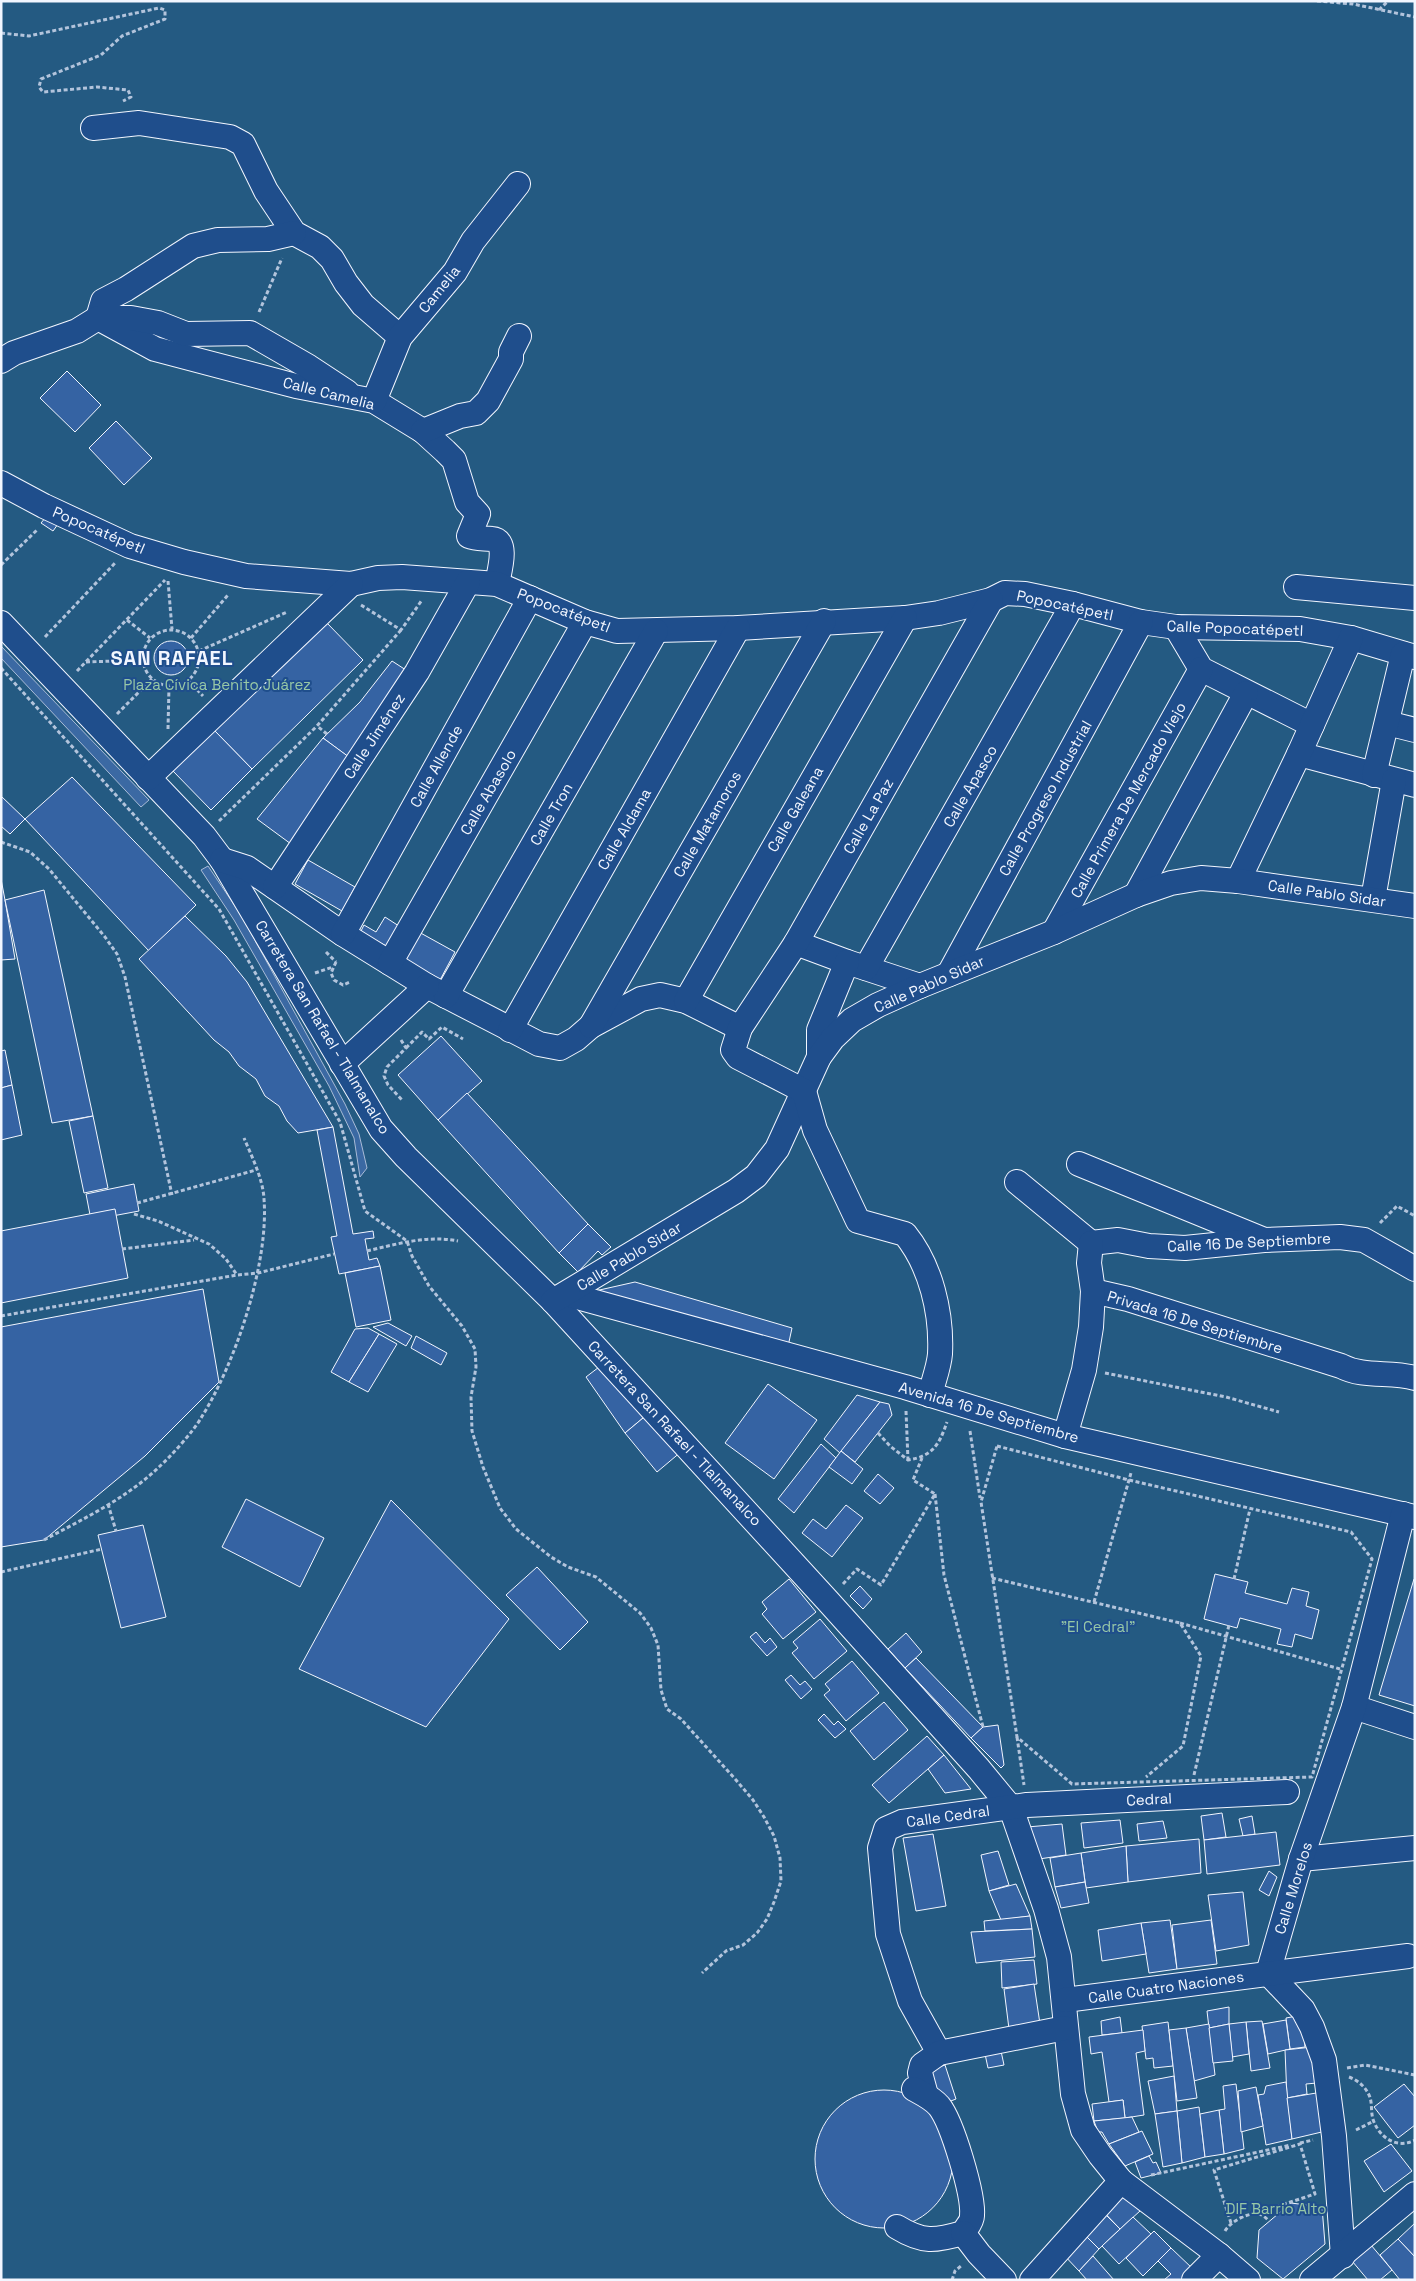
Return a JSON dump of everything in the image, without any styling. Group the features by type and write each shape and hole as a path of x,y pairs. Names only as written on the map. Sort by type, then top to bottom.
{"street":[{"path":"93,128 139,123 149,124 230,137 243,144 266,191 294,233 320,247 332,259 346,283 363,305 400,337"},
{"name":"Camelia","path":"366,400 400,337 455,272 473,241 518,184"},
{"path":"98,318 103,301 126,289 193,246 218,240 268,239 294,233"},
{"path":"1,361 14,353 77,331 98,318 131,318 158,322 186,334 250,333 366,400"},
{"name":"Calle Camelia","path":"98,318 155,349 296,386 366,400 423,431 454,460 467,502 478,514 469,536 495,539 499,541 502,547 497,584"},
{"path":"423,431 460,416 476,413 488,401 511,359 511,352 519,336"},
{"name":"Popocatépetl","path":"1,483 176,570 346,588 378,578 402,576 497,584 585,622 617,631 738,628 824,621 905,618 939,613 991,600 1005,593 1024,594 1073,604 1141,622"},
{"name":"Calle Jiménez","path":"275,887 416,672 468,582"},
{"path":"1296,587 1415,598"},
{"path":"148,778 167,762 346,588"},
{"name":"Calle Allende","path":"343,934 530,598"},
{"name":"Calle La Paz","path":"804,1091 738,1057 733,1050 740,1028 796,943 991,600"},
{"name":"Calle Apasco","path":"819,1057 819,1030 856,965 1073,604"},
{"name":"Calle Galeana","path":"686,1000 905,618"},
{"name":"Calle Matamoros","path":"590,1026 824,621"},
{"name":"Calle Abasolo","path":"390,963 585,622"},
{"name":"Calle Popocatépetl","path":"1141,622 1176,627 1300,629 1350,638 1409,656"},
{"name":"Calle Progreso Industrial","path":"949,974 1141,622"},
{"name":"Carretera San Rafael - Tlalmanalco","path":"1,623 204,836 222,860 381,1130 406,1157 560,1297 979,1769 1019,1806 1058,1957 1064,2000 1072,2094 1083,2130 1121,2181 1219,2255 1248,2280"},
{"path":"1176,627 1202,668 1246,693 1312,725"},
{"name":"Calle Aldama","path":"510,1030 738,628"},
{"name":"Calle Tron","path":"342,1064 437,991 656,631"},
{"path":"1238,881 1299,754 1350,638"},
{"path":"1372,899 1394,780 1386,723 1409,656"},
{"name":"Calle Primera De Mercado Viejo","path":"1054,932 1202,668"},
{"path":"1136,895 1246,693"},
{"path":"1386,723 1415,730"},
{"path":"1299,754 1394,780"},
{"path":"222,860 247,868 343,934 390,963 437,991 539,1044 560,1048 576,1039 590,1026 642,999 660,995 686,1000 740,1028"},
{"name":"Calle Pablo Sidar","path":"560,1297 736,1191 756,1176 777,1149 819,1057 833,1038 852,1020 878,1005 1054,932 1136,895 1171,883 1202,878 1238,881 1415,906"},
{"path":"796,943 920,986"},
{"path":"804,1091 815,1130 858,1221 905,1234 919,1254 936,1301 940,1330 940,1356 930,1395"},
{"path":"1079,1164 1264,1240"},
{"path":"1017,1182 1091,1243 1088,1264 1093,1291 1091,1327 1084,1370 1065,1436"},
{"name":"Calle 16 De Septiembre","path":"1091,1243 1118,1240 1149,1246 1185,1248 1264,1240 1340,1237 1364,1240"},
{"path":"1364,1240 1415,1268"},
{"name":"Privada 16 De Septiembre","path":"1093,1291 1128,1299 1342,1366 1354,1373 1402,1374 1415,1378"},
{"name":"Avenida 16 De Septiembre","path":"560,1297 905,1387 1065,1436 1409,1515"},
{"name":"Calle Morelos","path":"1268,1973 1301,1859 1354,1707 1351,1671 1409,1515"},
{"path":"1354,1707 1415,1727"},
{"name":"Cedral","path":"1019,1806 1287,1792"},
{"name":"Calle Cedral","path":"939,2053 910,2001 888,1934 880,1848 886,1829 902,1822 1019,1806"},
{"path":"1301,1859 1415,1848"},
{"name":"Calle Cuatro Naciones","path":"1064,2000 1408,1956"},
{"path":"1268,1973 1303,2010 1320,2046 1324,2060 1334,2136 1343,2256"},
{"path":"897,2227 907,2233 937,2241 963,2233 972,2218 968,2187 946,2119 941,2108 920,2092 922,2065 939,2053 1065,2028"},
{"path":"1032,2280 1121,2181"},
{"path":"1312,2280 1415,2194"},
{"path":"963,2233 979,2254 1004,2280"},
{"path":"1194,2280 1219,2255"}],"path":[{"path":"1317,1 1353,4 1415,17"},
{"path":"1379,10 1388,1"},
{"path":"1,33 29,36 159,8 165,10 166,19 122,36 101,55 41,79 39,87 43,92 97,87 128,90 131,97 119,103"},
{"path":"250,333 294,233"},
{"path":"1,565 43,524"},
{"path":"40,642 130,546"},
{"path":"72,676 176,570"},
{"path":"172,629 176,570"},
{"path":"191,638 246,576"},
{"path":"204,836 317,726 401,630 437,579"},
{"path":"346,588 401,630"},
{"path":"199,650 298,607 312,620"},
{"path":"127,620 150,638"},
{"path":"172,629 179,630 191,638 199,650 197,670 191,678 183,683 169,686 152,679 144,668 142,660 143,650 150,638 160,631 172,629"},
{"path":"86,662 142,660"},
{"path":"1,668 213,900 340,1122 365,1211 407,1241 412,1256 429,1286 462,1326 475,1350 476,1367 471,1397 472,1431 483,1467 500,1508 516,1529 551,1557 568,1567 596,1577 640,1612 651,1628 658,1644 661,1690 667,1709 681,1719 753,1800 774,1836 780,1858 781,1881 767,1919 757,1933 743,1945 726,1951 702,1973"},
{"path":"113,718 152,679"},
{"path":"167,762 169,686"},
{"path":"317,726 326,734"},
{"path":"1,842 30,852 49,869 116,954 124,977 172,1194"},
{"path":"336,962 331,973 336,983 343,985 350,982"},
{"path":"308,976 334,966"},
{"path":"402,1100 388,1085 384,1076 387,1067 422,1032 429,1039 442,1026 463,1040"},
{"path":"396,1034 406,1048"},
{"path":"44,1540 108,1504 159,1468 201,1419 231,1356 258,1273 263,1248 264,1198 244,1138"},
{"path":"138,1203 256,1170"},
{"path":"1364,1240 1397,1206 1415,1216"},
{"path":"134,1214 158,1221 195,1240 209,1244 226,1259 237,1275"},
{"path":"122,1249 195,1240"},
{"path":"367,1251 407,1241"},
{"path":"1,1316 258,1273 334,1254"},
{"path":"1084,1370 1125,1376 1226,1397 1279,1412"},
{"path":"905,1387 908,1460"},
{"path":"960,1404 981,1502 1017,1737 1019,1806"},
{"path":"878,1433 890,1446 908,1460 922,1458 933,1451 960,1404"},
{"path":"981,1502 998,1446 1129,1480 1351,1532 1372,1559 1351,1671 1312,1777 1072,1784 1017,1737"},
{"path":"1094,1602 1137,1454"},
{"path":"922,1458 913,1480 934,1494 944,1575 983,1727"},
{"path":"839,1587 857,1569 881,1585 934,1494"},
{"path":"108,1504 116,1531"},
{"path":"1234,1579 1250,1509"},
{"path":"1,1572 102,1549"},
{"path":"992,1578 1180,1623 1351,1671"},
{"path":"1140,1782 1183,1746 1201,1656 1180,1623"},
{"path":"1193,1780 1229,1625"},
{"path":"1339,2069 1365,2065 1415,2075"},
{"path":"1346,2076 1361,2084 1369,2094 1374,2121 1381,2132 1396,2144 1403,2145 1415,2140"},
{"path":"1121,2181 1334,2136"},
{"path":"1254,2214 1315,2194 1300,2144 1214,2170 1231,2223 1254,2214 1262,2215 1269,2221"}],"green space":[{"path":"1,1 1415,1 1415,2280 1,2280"}],"shaded area":[{"path":"1,646 149,800 141,807 1,658"},
{"path":"208,866 241,915 345,1104 359,1134 367,1168 360,1177 354,1138 329,1086 234,920 201,870"}],"building":[{"path":"67,371 101,405 75,432 40,398"},
{"path":"116,421 152,458 124,485 89,448"},
{"path":"51,511 63,517 53,531 41,523"},
{"path":"326,622 363,660 252,769 214,730"},
{"path":"171,641 178,642 183,646 187,651 187,665 183,670 178,674 171,675 164,674 159,670 155,665 154,658 155,651 159,646 164,642"},
{"path":"392,661 409,672 350,758 323,738 360,702"},
{"path":"214,730 252,769 211,810 172,770"},
{"path":"323,738 353,760 291,844 257,819"},
{"path":"72,777 196,905 149,951 25,819"},
{"path":"1,796 25,819 10,834 1,826"},
{"path":"308,860 355,887 342,911 295,884"},
{"path":"1,879 5,900 15,959 1,960"},
{"path":"44,890 93,1116 52,1123 5,900"},
{"path":"185,916 226,956 247,982 333,1127 298,1133 287,1121 279,1106 265,1096 256,1079 239,1066 229,1052 214,1040 139,959"},
{"path":"385,917 402,928 390,948 377,941 375,943 361,931 364,925 376,932"},
{"path":"417,931 455,952 440,980 402,958"},
{"path":"441,1036 482,1081 438,1120 398,1075"},
{"path":"5,1050 12,1085 1,1088 1,1051"},
{"path":"12,1085 22,1135 1,1140 1,1088"},
{"path":"467,1093 588,1224 559,1253 438,1120"},
{"path":"93,1116 108,1188 84,1193 69,1121"},
{"path":"333,1127 353,1234 373,1231 374,1238 365,1239 369,1260 377,1258 380,1266 339,1274 331,1237 337,1236 317,1130"},
{"path":"134,1184 139,1211 91,1220 86,1194"},
{"path":"115,1209 128,1278 1,1303 1,1231"},
{"path":"588,1224 611,1247 602,1255 598,1251 578,1272 559,1253"},
{"path":"380,1266 391,1320 356,1327 345,1273"},
{"path":"635,1282 792,1328 787,1351 595,1291"},
{"path":"203,1289 219,1382 145,1456 44,1540 1,1547 1,1327"},
{"path":"388,1323 412,1336 406,1346 373,1327"},
{"path":"368,1328 379,1334 349,1382 331,1372 355,1329"},
{"path":"379,1334 397,1344 368,1392 349,1382"},
{"path":"416,1336 447,1353 441,1365 411,1348"},
{"path":"603,1364 649,1413 625,1433 586,1377"},
{"path":"768,1384 817,1420 774,1479 725,1443"},
{"path":"857,1395 880,1402 840,1453 824,1439"},
{"path":"880,1402 889,1404 892,1415 855,1462 841,1451"},
{"path":"649,1413 682,1451 657,1472 625,1433"},
{"path":"821,1444 836,1458 794,1513 778,1499"},
{"path":"841,1451 863,1469 852,1484 829,1467"},
{"path":"878,1474 894,1488 880,1504 864,1491"},
{"path":"246,1499 324,1538 300,1587 222,1547"},
{"path":"391,1500 509,1619 426,1727 299,1669"},
{"path":"846,1505 863,1518 832,1557 802,1533 813,1519 826,1529"},
{"path":"143,1525 166,1617 121,1628 98,1535"},
{"path":"537,1567 588,1622 560,1650 506,1595"},
{"path":"1215,1574 1248,1582 1245,1593 1287,1604 1292,1588 1309,1592 1306,1606 1319,1610 1312,1639 1295,1634 1292,1647 1277,1644 1281,1629 1240,1618 1237,1628 1204,1619"},
{"path":"789,1579 816,1612 783,1639 762,1614 767,1609 762,1602"},
{"path":"1415,1580 1415,1706 1379,1695"},
{"path":"860,1586 872,1599 863,1609 850,1596"},
{"path":"820,1619 847,1651 814,1679 792,1653 798,1648 793,1642"},
{"path":"756,1632 765,1643 770,1638 777,1647 767,1656 750,1637"},
{"path":"906,1633 922,1652 905,1668 888,1649"},
{"path":"916,1658 983,1727 971,1738 905,1668"},
{"path":"852,1661 879,1693 846,1721 824,1695 830,1690 825,1684"},
{"path":"791,1675 800,1685 805,1681 812,1689 801,1699 785,1680"},
{"path":"884,1702 908,1730 874,1760 850,1731"},
{"path":"824,1714 834,1725 838,1721 846,1729 835,1738 818,1720"},
{"path":"998,1725 1004,1765 1001,1768 971,1738 983,1727"},
{"path":"927,1736 944,1755 889,1803 872,1785"},
{"path":"944,1755 971,1789 945,1793 928,1769"},
{"path":"1222,1813 1226,1837 1204,1840 1201,1816"},
{"path":"1252,1816 1255,1834 1243,1836 1239,1819"},
{"path":"1120,1820 1123,1843 1084,1848 1081,1823"},
{"path":"1163,1821 1167,1838 1139,1841 1137,1824"},
{"path":"1062,1824 1066,1855 1039,1859 1027,1827"},
{"path":"1276,1832 1280,1865 1207,1874 1204,1840"},
{"path":"933,1834 946,1906 916,1911 903,1838"},
{"path":"1199,1839 1201,1873 1128,1882 1126,1846"},
{"path":"1126,1846 1128,1882 1086,1888 1081,1853"},
{"path":"998,1851 1009,1885 989,1891 981,1855"},
{"path":"1081,1853 1085,1882 1055,1887 1050,1858"},
{"path":"1269,1871 1277,1877 1269,1896 1259,1890"},
{"path":"1085,1882 1089,1903 1061,1908 1055,1887"},
{"path":"1016,1884 1030,1916 1001,1920 989,1891"},
{"path":"1243,1892 1249,1945 1216,1951 1208,1895"},
{"path":"1030,1916 1032,1929 985,1931 984,1921"},
{"path":"1170,1920 1177,1969 1149,1973 1141,1923"},
{"path":"1211,1920 1217,1964 1177,1969 1172,1925"},
{"path":"1141,1923 1146,1954 1102,1961 1098,1930"},
{"path":"1032,1929 1035,1957 976,1963 971,1932"},
{"path":"1034,1960 1037,1984 1002,1988 1001,1962"},
{"path":"1034,1984 1040,2024 1009,2029 1004,1989"},
{"path":"1229,2007 1229,2024 1209,2028 1207,2011"},
{"path":"1302,2015 1305,2047 1290,2049 1286,2018"},
{"path":"1120,2017 1122,2033 1102,2035 1101,2021"},
{"path":"1286,2020 1290,2049 1268,2054 1263,2024"},
{"path":"1262,2021 1270,2068 1251,2071 1246,2022"},
{"path":"1168,2022 1173,2066 1154,2068 1153,2058 1146,2059 1142,2026"},
{"path":"1246,2022 1249,2054 1232,2057 1229,2024"},
{"path":"1209,2024 1215,2075 1194,2081 1186,2028"},
{"path":"1229,2024 1233,2061 1213,2063 1209,2028"},
{"path":"1186,2028 1197,2098 1177,2101 1169,2030"},
{"path":"1143,2030 1145,2051 1136,2053 1144,2115 1125,2118 1123,2100 1109,2102 1102,2052 1091,2054 1089,2037"},
{"path":"1312,2047 1317,2083 1306,2084 1307,2094 1287,2098 1285,2050"},
{"path":"1001,2051 1004,2065 988,2068 985,2054"},
{"path":"945,2065 956,2099 938,2106 927,2071"},
{"path":"1174,2076 1177,2111 1155,2114 1148,2081"},
{"path":"1286,2082 1292,2139 1266,2145 1258,2095 1264,2094 1266,2086"},
{"path":"1236,2084 1244,2149 1224,2154 1219,2110 1225,2109 1223,2086"},
{"path":"1404,2084 1415,2097 1415,2125 1398,2138 1374,2107"},
{"path":"1256,2087 1263,2126 1241,2132 1238,2091"},
{"path":"884,2090 910,2095 933,2110 948,2133 953,2159 948,2185 933,2208 910,2223 884,2228 858,2223 835,2208 820,2185 815,2159 820,2133 835,2110 858,2095"},
{"path":"1322,2092 1326,2131 1292,2139 1287,2098"},
{"path":"1123,2100 1125,2118 1094,2121 1092,2104"},
{"path":"1199,2107 1205,2157 1182,2163 1177,2111"},
{"path":"1219,2110 1224,2154 1205,2157 1200,2114"},
{"path":"1177,2111 1182,2163 1163,2167 1155,2114"},
{"path":"1132,2117 1139,2132 1109,2144 1102,2132 1098,2132 1094,2121"},
{"path":"1142,2131 1153,2154 1125,2166 1109,2144"},
{"path":"1391,2144 1412,2171 1384,2192 1364,2161"},
{"path":"1149,2156 1153,2163 1156,2162 1161,2173 1141,2178 1135,2162"},
{"path":"1120,2192 1140,2211 1120,2229 1099,2207"},
{"path":"1291,2203 1322,2207 1325,2244 1283,2279 1257,2258 1259,2230"},
{"path":"1103,2212 1120,2229 1099,2249 1082,2232"},
{"path":"1133,2217 1151,2234 1119,2264 1102,2246"},
{"path":"1415,2223 1415,2257 1398,2239"},
{"path":"1154,2231 1171,2248 1143,2276 1126,2258"},
{"path":"1087,2237 1099,2249 1079,2271 1061,2252 1076,2238 1081,2243"},
{"path":"1398,2239 1415,2257 1415,2280 1400,2280 1380,2255"},
{"path":"1371,2245 1392,2270 1380,2280 1368,2280 1352,2261"},
{"path":"1171,2248 1193,2269 1182,2280 1164,2280 1171,2274 1158,2261"},
{"path":"1093,2256 1114,2280 1087,2280 1079,2271"}],"district":[{"name":"SAN RAFAEL","path":"172,658"}],"park label":[{"name":"Plaza Cívica Benito Juárez","path":"217,684"},
{"name":"\"El Cedral\"","path":"1098,1626"},
{"name":"DIF Barrio Alto","path":"1276,2208"}]}
